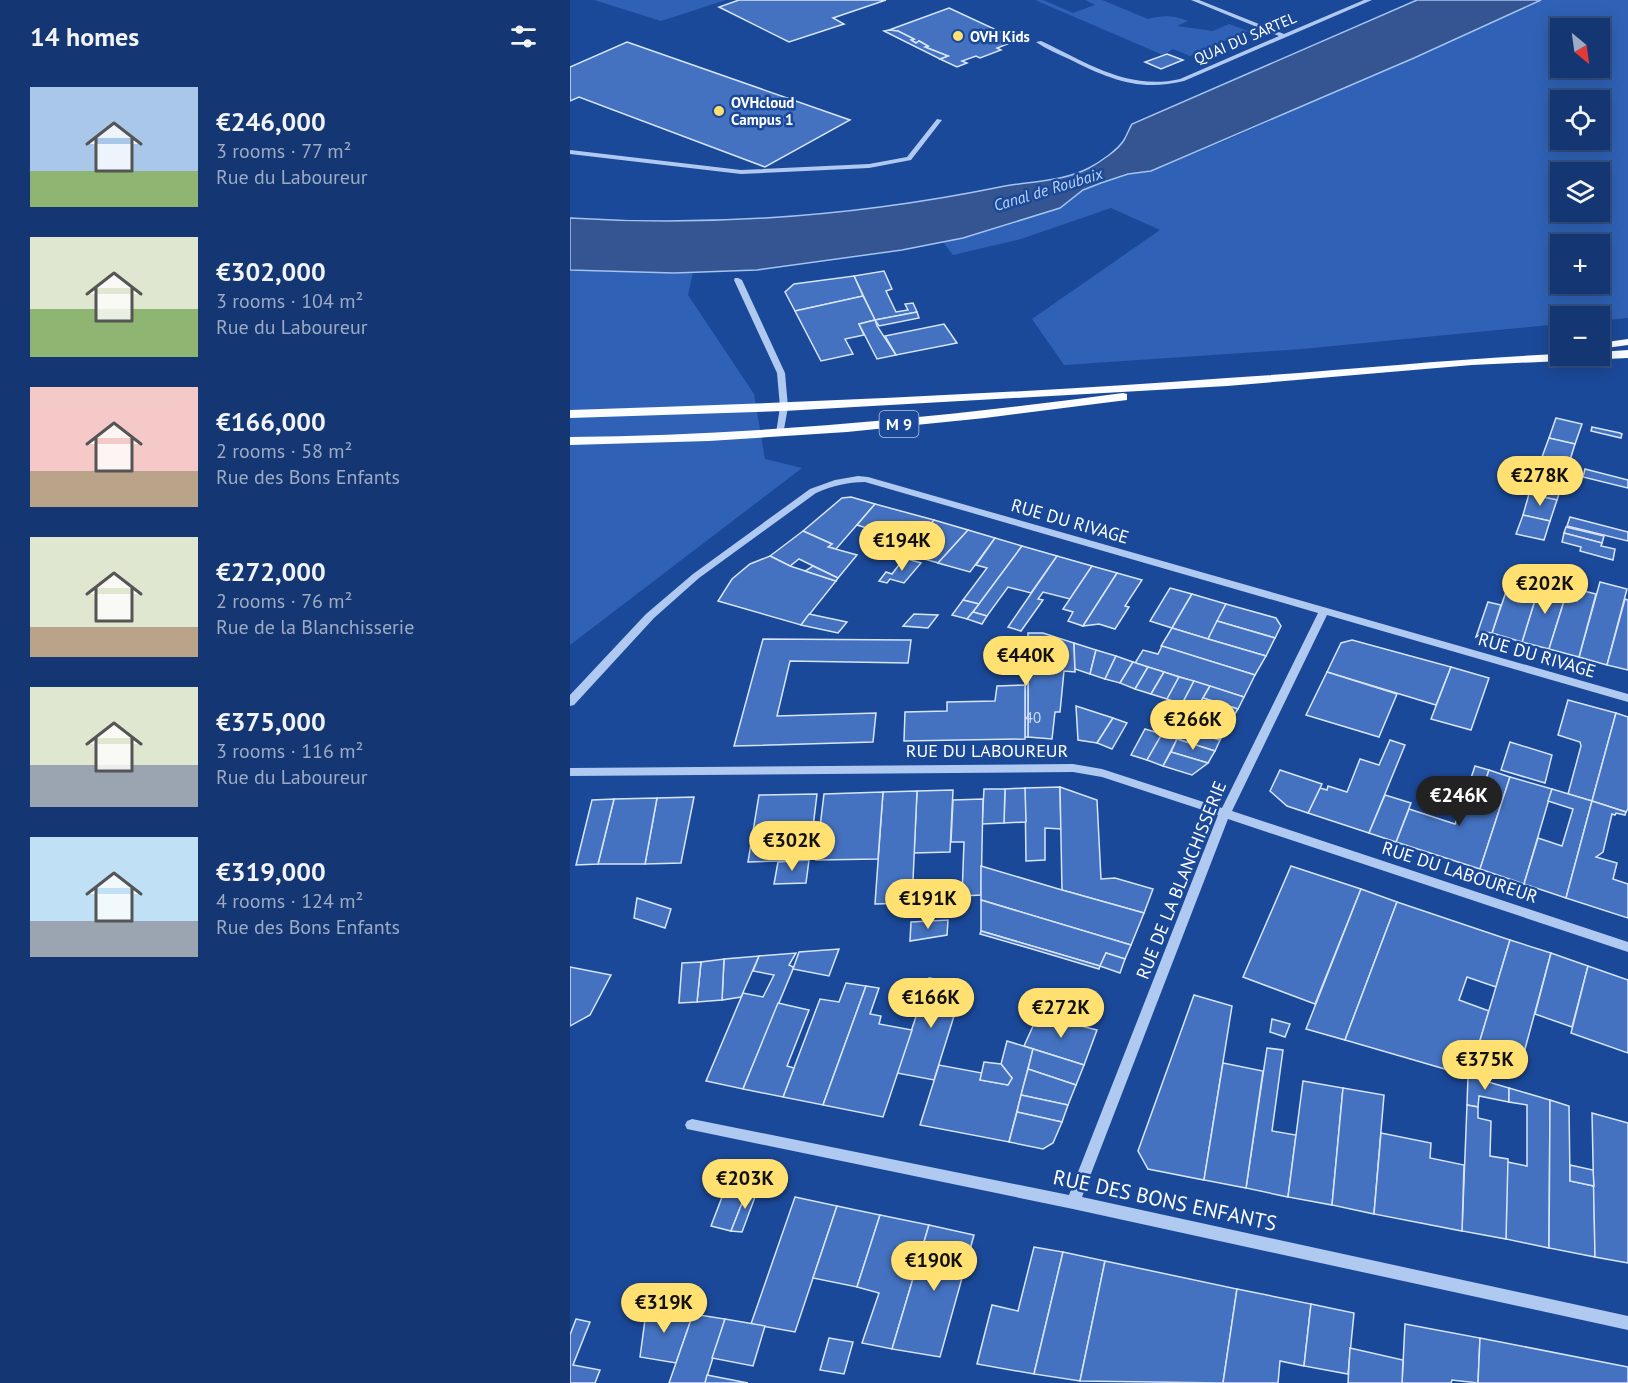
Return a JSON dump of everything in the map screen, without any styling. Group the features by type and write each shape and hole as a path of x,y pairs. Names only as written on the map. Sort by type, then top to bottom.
{"main road":[{"path":"1610,344 1628,342"},
{"name":"M 9","path":"1472,362 1550,351"},
{"name":"M 9","path":"570,414 784,407 1227,382 1472,362 1628,354"},
{"name":"M 9","path":"570,441 679,439 780,433 1005,412 1227,382"}],"street":[{"path":"1194,0 1284,36"},
{"name":"QUAI DU SARTEL","path":"1039,42 1129,83 1151,86 1173,83 1369,0"},
{"path":"570,152 741,172 869,166 909,159 939,120"},
{"path":"738,280 781,373 784,385 784,407 780,433"},
{"name":"RUE DU RIVAGE","path":"570,702 650,616 696,576 796,501 827,484 854,478 865,479 1628,698"},
{"name":"RUE DE LA BLANCHISSERIE","path":"1073,1202 1226,813 1324,611"},
{"name":"RUE DU LABOUREUR","path":"570,772 1073,768 1102,773 1628,947"},
{"name":"RUE DES BONS ENFANTS","path":"692,1125 1073,1202 1628,1323"}],"shaded area":[{"path":"594,0 726,0 661,21"},
{"path":"1035,0 1043,0 1073,13 1095,5 1085,0 1102,0 1148,19 1168,16 1188,21 1177,26 1213,31 1229,24 1248,31 1190,56 1173,49 1163,55"},
{"path":"1541,0 1628,0 1628,318 1610,320 1610,306 1550,306 1550,325 1302,349 1064,365 1032,319 1160,230 1111,208 1021,239 953,255 943,242 1060,208 1083,190 1128,174 1151,171 1236,136"},
{"path":"570,270 693,272 688,295 754,394 765,459 802,468 570,645"}],"water":[{"name":"Canal de Roubaix","path":"1417,0 1541,0 1414,58 1151,171 1128,174 1101,183 1083,190 1060,208 963,238 902,250 757,270 674,273 570,270 570,218 679,221 786,217 893,205 1079,173 1113,152 1124,140 1132,124"}],"building":[{"path":"739,0 886,0 833,18 844,24 789,42 719,7"},
{"name":"OVH Kids","path":"949,8 1018,40 980,58 976,56 962,61 967,63 957,67 940,59 948,56 925,47 928,46 919,41 916,43 911,40 914,39 898,31 889,30"},
{"path":"884,31 898,31 914,39 911,40 916,43 919,41 928,46 925,47 948,56 940,59"},
{"name":"OVHcloud Campus 1","path":"627,42 850,120 765,167 579,97 570,101 570,67"},
{"path":"1167,54 1183,60 1161,69 1145,62"},
{"path":"884,271 892,289 886,291 896,312 908,310 905,304 913,303 917,312 875,320 854,276"},
{"path":"854,276 863,296 795,311 785,292 794,284"},
{"path":"863,296 875,320 859,324 864,335 845,339 853,354 821,361 795,311"},
{"path":"917,312 919,318 879,326 875,320"},
{"path":"875,320 896,355 877,359 859,324"},
{"path":"944,324 957,343 896,355 885,336"},
{"path":"1556,418 1582,424 1575,444 1549,438"},
{"path":"1592,427 1620,433 1621,438 1591,431"},
{"path":"1549,438 1575,444 1569,463 1542,457"},
{"path":"1542,457 1569,463 1563,482 1536,476"},
{"path":"1585,469 1628,480 1628,488 1583,477"},
{"path":"1536,476 1563,482 1557,500 1529,494"},
{"path":"1529,494 1557,500 1550,521 1523,515"},
{"path":"851,497 875,504 836,549 828,547 832,544 803,531 842,498"},
{"path":"875,504 934,520 916,543 857,525"},
{"path":"1523,515 1550,521 1544,540 1516,534"},
{"path":"1570,517 1628,532 1628,541 1567,526"},
{"path":"934,520 968,530 938,563 907,554"},
{"path":"1566,527 1604,536 1602,543 1564,533"},
{"path":"968,530 995,538 970,572 938,563"},
{"path":"803,531 832,544 828,547 857,555 838,578 799,559 790,566 770,556"},
{"path":"1564,533 1602,543 1601,546 1615,549 1613,560 1580,551 1581,547 1562,542"},
{"path":"995,538 1022,546 979,604 963,600 987,568 976,565"},
{"path":"1022,546 1057,556 1031,593 1008,587 987,616 973,612"},
{"path":"770,556 790,566 836,581 801,625 718,601 732,579 750,564"},
{"path":"1057,556 1092,566 1070,599 1043,592 1038,599 1043,600 1021,631 1008,627"},
{"path":"904,558 921,563 904,583 890,579 887,583 879,581 886,572 892,574"},
{"path":"813,566 838,578 836,581 805,571"},
{"path":"1092,566 1117,573 1083,626 1068,621 1073,612 1063,609"},
{"path":"1117,573 1142,580 1125,606 1129,607 1115,629 1099,624 1083,626"},
{"path":"1541,581 1568,588 1549,649 1522,642"},
{"path":"1600,582 1627,589 1607,665 1579,657"},
{"path":"1509,583 1538,590 1522,642 1492,633"},
{"path":"1170,588 1192,594 1172,628 1150,621"},
{"path":"1580,590 1596,594 1579,657 1549,649 1565,598 1577,601"},
{"path":"1192,594 1226,604 1208,639 1172,628"},
{"path":"1625,599 1628,600 1628,670 1607,665"},
{"path":"963,600 979,604 967,619 952,615"},
{"path":"1488,602 1501,605 1492,633 1485,632 1476,637"},
{"path":"1226,604 1276,618 1281,626 1275,638 1217,621"},
{"path":"973,612 987,616 982,624 967,619"},
{"path":"809,614 847,622 838,633 801,625"},
{"path":"914,614 938,615 928,628 903,626"},
{"path":"1217,621 1275,638 1266,656 1208,639"},
{"path":"1172,628 1266,656 1255,675 1161,646"},
{"path":"1028,633 1043,633 1074,643 1075,672 1064,671 1060,712 1055,712 1052,739 1028,737"},
{"path":"1025,637 1028,637 1028,737 1025,737"},
{"path":"763,639 911,640 908,663 790,661 777,716 876,713 873,742 734,746"},
{"path":"1352,640 1451,667 1436,705 1327,672 1341,643"},
{"path":"1074,643 1096,650 1090,674 1075,669"},
{"path":"1162,646 1255,675 1244,697 1135,663 1143,650 1158,654"},
{"path":"1096,650 1116,656 1105,679 1090,674"},
{"path":"1116,656 1133,662 1120,683 1105,679"},
{"path":"1133,662 1148,667 1135,689 1120,683"},
{"path":"1148,667 1164,672 1151,694 1135,689"},
{"path":"1451,667 1489,678 1471,730 1431,719"},
{"path":"1164,672 1179,677 1167,699 1151,694"},
{"path":"1327,672 1397,694 1379,737 1306,715"},
{"path":"1179,677 1194,681 1182,704 1167,699"},
{"path":"1194,681 1210,686 1197,708 1182,704"},
{"path":"1025,685 1025,739 904,741 905,712 947,711 947,702 995,701 997,686"},
{"path":"1210,686 1244,697 1238,709 1203,698"},
{"path":"1203,698 1238,709 1231,720 1197,708"},
{"path":"1568,700 1616,713 1592,801 1568,794 1581,746 1580,742 1558,735"},
{"path":"1076,706 1113,718 1097,743 1078,740"},
{"path":"1197,708 1231,720 1226,730 1192,720"},
{"path":"1616,713 1628,717 1628,809 1626,812 1592,801"},
{"path":"1113,718 1127,723 1112,749 1097,743"},
{"path":"1192,720 1226,730 1220,740 1186,730"},
{"path":"1145,729 1162,734 1147,760 1131,755"},
{"path":"1186,730 1220,740 1215,751 1180,740"},
{"path":"1162,734 1177,739 1163,766 1147,760"},
{"path":"1177,739 1215,751 1208,763 1171,752"},
{"path":"1390,740 1405,745 1369,833 1308,813 1320,788 1327,790 1328,786 1347,792 1360,759 1379,765"},
{"path":"1510,742 1552,755 1545,783 1501,770"},
{"path":"1171,752 1208,763 1192,775 1163,766"},
{"path":"1475,766 1489,770 1478,803 1464,799"},
{"path":"1280,770 1322,784 1308,813 1287,806 1270,791"},
{"path":"1489,770 1510,777 1480,869 1396,842 1409,809 1455,824 1464,799 1478,803"},
{"path":"1510,777 1552,789 1524,884 1480,869"},
{"path":"1060,787 1061,829 1045,828 1045,860 1026,861 1025,788"},
{"path":"1060,787 1097,800 1101,879 1115,878 1153,889 1144,913 1062,890"},
{"path":"1025,788 1026,822 1004,823 1005,789"},
{"path":"984,789 1005,789 1004,823 982,824"},
{"path":"1552,789 1592,801 1566,898 1524,884 1538,838 1562,846 1573,809 1548,801"},
{"path":"953,790 950,852 914,853 917,791"},
{"path":"917,791 912,903 875,904 883,792"},
{"path":"883,792 878,859 816,860 824,794"},
{"path":"817,794 809,860 748,862 759,795"},
{"path":"1385,795 1411,803 1396,842 1369,833"},
{"path":"694,797 681,863 645,864 657,798"},
{"path":"657,798 645,864 598,864 614,799"},
{"path":"614,799 598,864 576,865 592,800"},
{"path":"983,799 981,895 962,896 964,842 951,842 953,800"},
{"path":"1592,801 1626,812 1625,815 1612,814 1603,852 1596,857 1617,863 1613,879 1628,884 1628,918 1566,898"},
{"path":"809,860 806,883 774,884 778,862"},
{"path":"981,866 1144,913 1131,945 981,900"},
{"path":"1291,866 1361,889 1315,1004 1243,977"},
{"path":"1361,889 1397,902 1345,1040 1306,1029"},
{"path":"637,898 671,909 665,928 634,918"},
{"path":"981,900 1131,945 1125,959 1106,953 1100,966 981,931"},
{"path":"1397,902 1510,940 1496,987 1467,977 1459,1000 1489,1011 1469,1076 1345,1040"},
{"path":"948,920 947,935 910,941 911,922"},
{"path":"981,931 1100,966 1099,969 980,934"},
{"path":"1510,940 1551,953 1522,1060 1501,1051 1500,1056 1478,1047"},
{"path":"839,949 829,976 793,969 799,952"},
{"path":"796,953 789,965 793,969 743,1089 706,1081 743,993 763,997 774,975 753,971 759,956"},
{"path":"1106,953 1125,959 1120,973 1100,966"},
{"path":"1551,953 1588,966 1572,1027 1535,1014"},
{"path":"759,956 741,997 722,1000 724,959"},
{"path":"724,959 722,1000 697,1002 701,962"},
{"path":"701,962 697,1002 679,1003 682,963"},
{"path":"1588,966 1628,980 1628,1053 1571,1033"},
{"path":"570,967 611,975 590,1015 570,1026"},
{"path":"929,978 964,984 934,1080 897,1073"},
{"path":"846,983 866,986 823,1105 783,1097 820,999 839,1002"},
{"path":"866,986 879,988 870,1014 881,1016 879,1024 912,1030 883,1117 823,1105"},
{"path":"1194,995 1232,1006 1204,1180 1148,1169 1138,1151"},
{"path":"778,1003 809,1010 787,1066 794,1068 783,1097 743,1089"},
{"path":"1038,1015 1097,1030 1084,1065 1024,1046"},
{"path":"1272,1019 1290,1024 1285,1037 1270,1032"},
{"path":"1007,1041 1033,1049 1009,1142 920,1125 939,1065 982,1073 980,1080 1008,1085 1012,1078 1001,1064"},
{"path":"1267,1048 1283,1050 1272,1131 1296,1135 1288,1197 1246,1188"},
{"path":"1033,1049 1084,1065 1076,1085 1028,1069"},
{"path":"984,1062 1001,1064 1012,1078 1008,1085 980,1080"},
{"path":"1223,1063 1263,1071 1246,1188 1204,1180"},
{"path":"1028,1069 1076,1085 1068,1105 1021,1095"},
{"path":"1468,1076 1509,1088 1509,1102 1479,1096 1478,1107 1467,1105"},
{"path":"1303,1081 1343,1088 1332,1205 1288,1197"},
{"path":"1343,1088 1384,1095 1374,1214 1332,1205"},
{"path":"1509,1088 1550,1100 1549,1248 1506,1239 1507,1162 1527,1166 1527,1105 1509,1102"},
{"path":"1021,1095 1068,1105 1062,1122 1017,1112"},
{"path":"1550,1100 1569,1106 1570,1181 1594,1186 1595,1257 1549,1248"},
{"path":"1467,1105 1478,1107 1478,1118 1491,1121 1490,1156 1508,1159 1506,1239 1462,1231"},
{"path":"1017,1112 1062,1122 1053,1143 1043,1149 1009,1142"},
{"path":"1592,1113 1628,1123 1628,1263 1595,1257"},
{"path":"1381,1133 1431,1143 1430,1158 1464,1165 1462,1231 1374,1214"},
{"path":"1570,1165 1593,1170 1594,1186 1570,1181"},
{"path":"732,1171 762,1181 758,1189 748,1188 731,1231 711,1226"},
{"path":"748,1188 758,1189 742,1232 731,1231"},
{"path":"795,1197 837,1206 795,1332 751,1324"},
{"path":"837,1206 880,1215 857,1287 813,1278"},
{"path":"880,1215 929,1225 892,1349 862,1343 879,1293 857,1287"},
{"path":"929,1225 974,1235 940,1357 892,1349"},
{"path":"1034,1247 1063,1252 1034,1374 977,1364 992,1305 1018,1311"},
{"path":"1063,1252 1105,1261 1080,1381 1034,1374"},
{"path":"1105,1261 1237,1289 1223,1383 1080,1381"},
{"path":"1237,1289 1311,1304 1304,1366 1280,1361 1278,1383 1223,1383"},
{"path":"1311,1304 1354,1313 1348,1374 1304,1366"},
{"path":"647,1305 693,1314 676,1363 640,1357"},
{"path":"693,1314 725,1319 705,1383 669,1383"},
{"path":"576,1319 590,1322 573,1365 600,1370 595,1383 570,1383 570,1335"},
{"path":"725,1319 765,1326 753,1366 712,1358"},
{"path":"1405,1324 1480,1338 1478,1383 1452,1380 1451,1383 1402,1383"},
{"path":"829,1338 853,1342 844,1374 820,1370"},
{"path":"1480,1338 1628,1367 1628,1383 1478,1383"},
{"path":"1350,1348 1403,1360 1402,1383 1348,1383"},
{"path":"707,1375 748,1383 705,1383"}],"place":[{"name":"OVH Kids","path":"958,36"},
{"name":"OVHcloud Campus 1","path":"719,111"}]}
